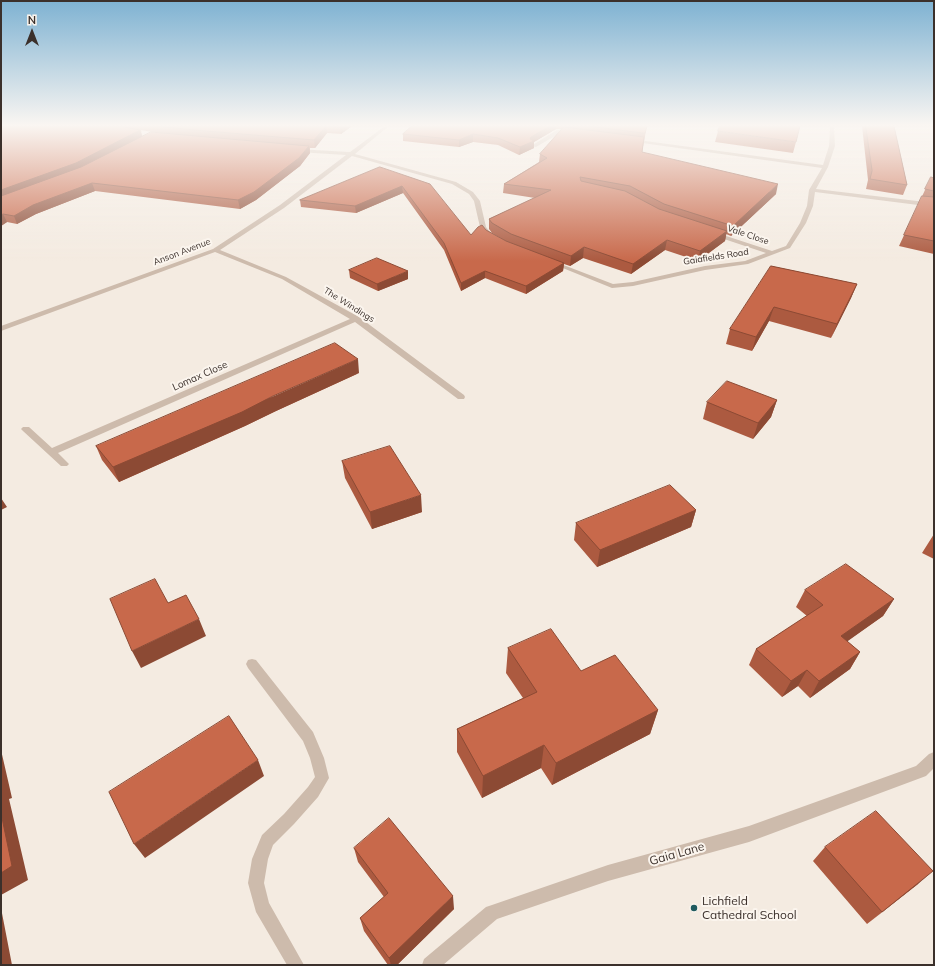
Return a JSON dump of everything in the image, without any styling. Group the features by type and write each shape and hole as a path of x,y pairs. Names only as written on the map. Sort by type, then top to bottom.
{"street":[{"name":"Anson Avenue","path":"1,329 215,250 240,236 278,210 328,171"},
{"path":"414,171 454,183 471,193 477,201 483,227 489,235 496,239"},
{"name":"Gaiafields Road","path":"543,259 612,286 633,284 706,268 746,263 788,247 803,223 810,206 812,190 824,171"},
{"path":"812,190 934,206"},
{"name":"Vale Close","path":"704,231 772,253"},
{"name":"The Windings","path":"215,250 284,278 356,319 461,397"},
{"name":"Lomax Close","path":"52,452 356,319"},
{"path":"26,429 64,464"},
{"path":"252,664 308,737 317,758 322,778 313,792 267,840 260,859 256,883 262,906 296,965"},
{"name":"Gaia Lane","path":"430,965 492,913 608,873 756,831 921,771 934,759"}],"building":[{"path":"1,171 54,171 1,190"},
{"path":"70,171 282,171 254,192 238,200 92,183 33,205 14,216 1,215 1,196"},
{"path":"370,171 392,171 430,184 471,235 478,227 482,225 486,230 506,241 564,263 526,286 485,271 461,283 444,243 402,186 355,206 300,200"},
{"path":"525,171 723,171 778,184 733,226 664,204 630,186 580,177 581,181 625,191 659,209 727,231 700,251 667,240 633,264 584,247 571,256 511,234 492,223 489,219 551,190 504,184"},
{"path":"872,171 904,171 907,185 870,179"},
{"path":"931,177 934,178 934,191 925,189"},
{"path":"922,196 934,197 934,241 904,235"},
{"path":"377,258 408,271 377,284 349,270"},
{"path":"771,266 857,284 837,324 774,307 756,337 730,329"},
{"path":"335,343 358,359 273,396 242,412 113,467 96,446"},
{"path":"727,381 777,400 758,423 707,402"},
{"path":"390,446 421,495 370,512 342,461"},
{"path":"670,485 696,510 600,550 576,523"},
{"path":"846,564 894,599 841,636 860,652 819,681 807,670 791,681 756,649 823,605 805,590"},
{"path":"155,579 168,603 186,595 199,619 132,651 110,599"},
{"path":"551,629 581,671 615,655 658,710 556,763 544,745 483,776 457,729 537,692 508,648"},
{"path":"229,716 258,760 134,844 109,792"},
{"path":"876,811 933,871 882,912 825,847"},
{"path":"1,813 12,866 1,873"},
{"path":"389,818 453,896 389,958 360,918 388,893 354,848"}],"place":[{"name":"Lichfield Cathedral School","path":"694,908"}]}
